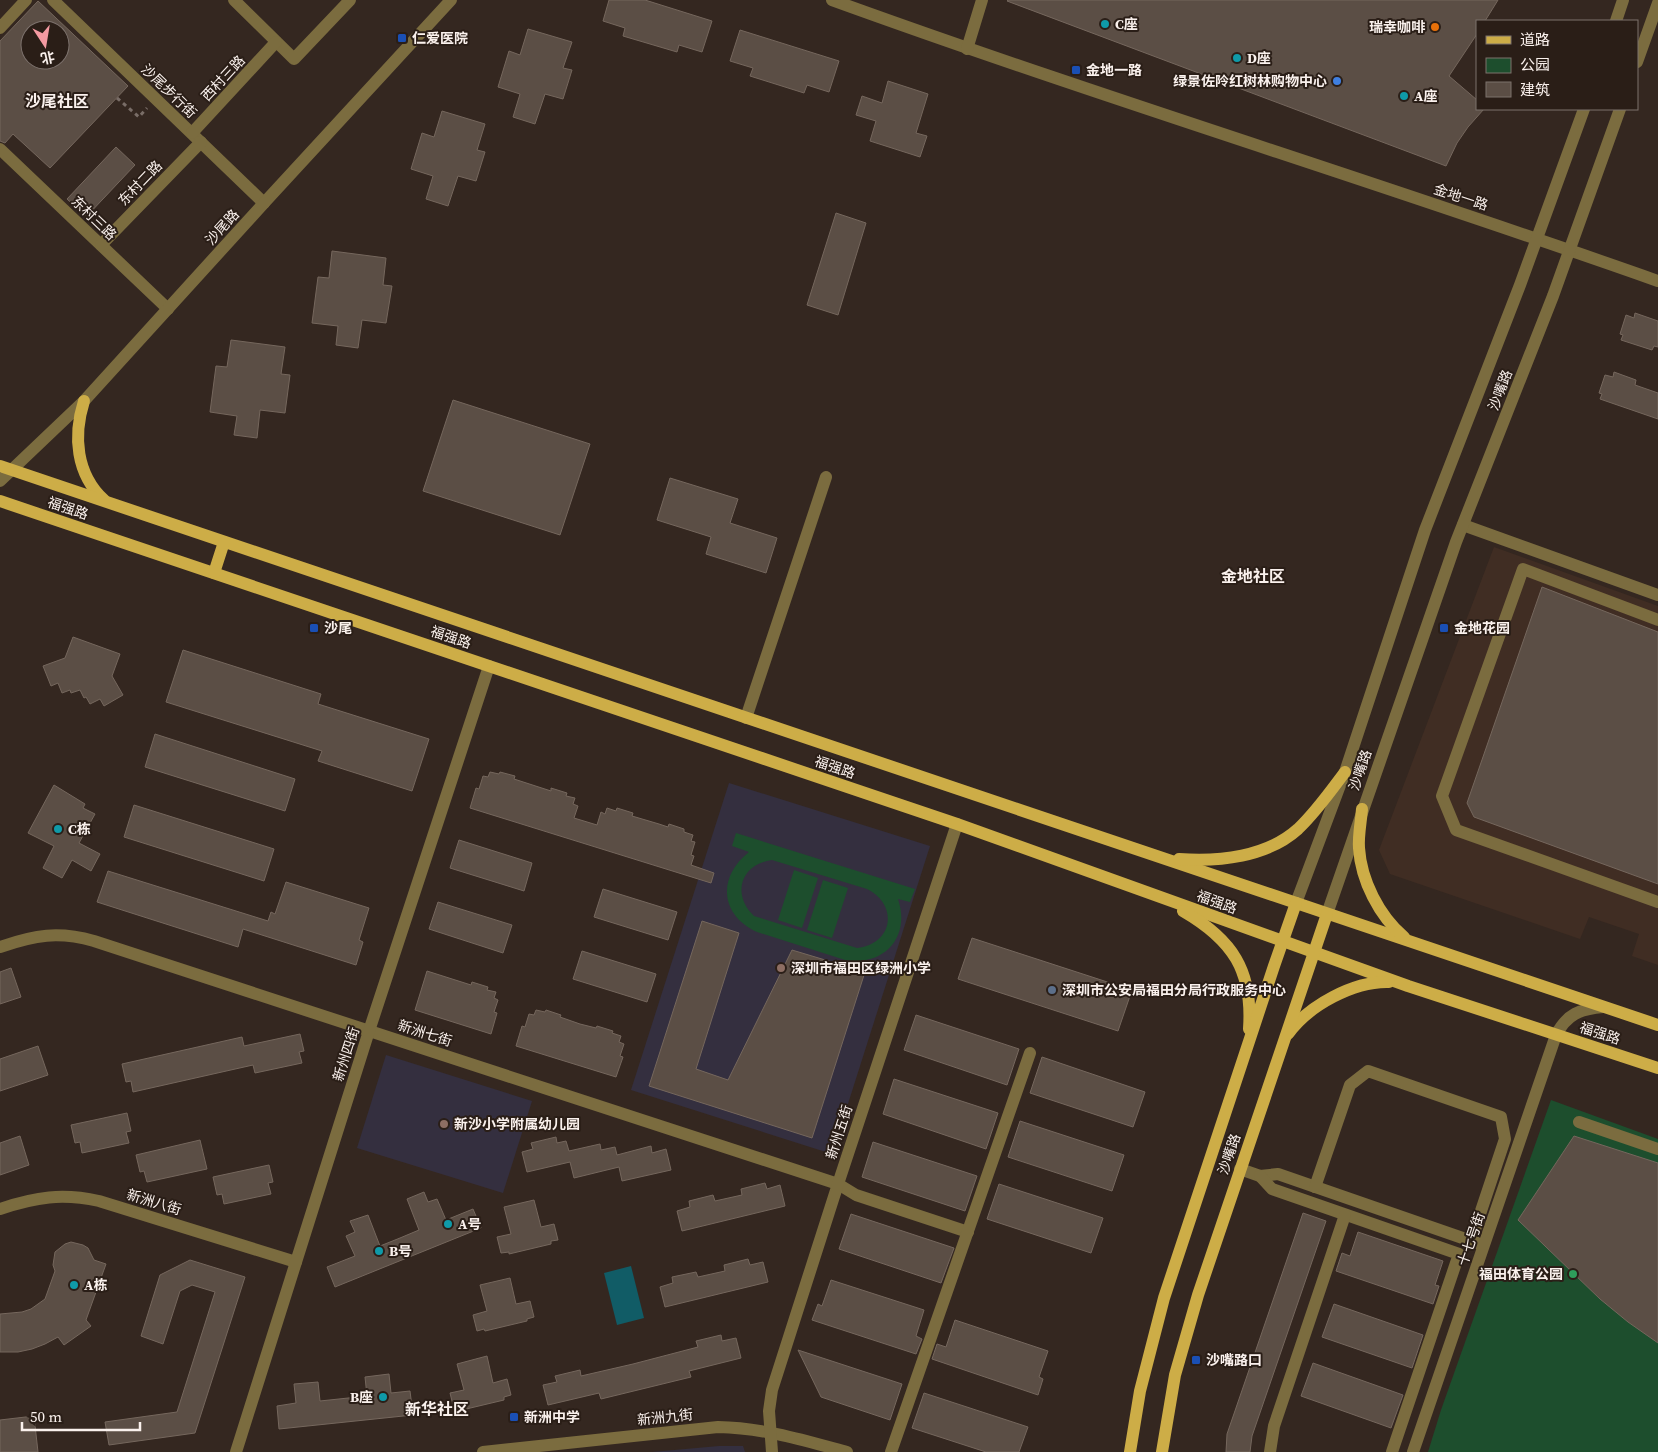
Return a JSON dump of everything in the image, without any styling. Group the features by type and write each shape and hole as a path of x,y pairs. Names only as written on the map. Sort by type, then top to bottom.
{"main road":[{"path":"84,401 78,425 80,456 85,474 93,490 106,502"},
{"name":"福强路","path":"6,468 1658,1025"},
{"name":"福强路","path":"0,501 957,824 1408,986 1658,1068"},
{"path":"214,573 224,542"},
{"path":"1159,857 1217,860 1247,854 1274,845 1297,830 1319,807 1344,772"},
{"path":"1362,809 1359,846 1365,875 1382,913 1394,929 1410,941"},
{"path":"1153,894 1199,920 1219,935 1241,966 1250,1000 1248,1046"},
{"name":"沙嘴路","path":"1129,1452 1141,1384 1162,1306 1296,903"},
{"name":"沙嘴路","path":"1162,1452 1169,1402 1198,1294 1326,914"},
{"path":"1283,1042 1292,1028 1304,1017 1347,990 1379,982 1393,982 1408,986"}],"street":[{"path":"0,28 26,0"},
{"name":"沙尾步行街","path":"53,0 112,64 196,138 264,203"},
{"path":"234,0 294,59 350,0"},
{"name":"沙尾路","path":"0,481 6,468 84,401 451,0"},
{"name":"金地一路","path":"832,0 967,49 1537,238 1658,281"},
{"path":"967,49 982,0"},
{"path":"1616,20 1623,0"},
{"path":"1638,59 1658,2"},
{"name":"西村三路","path":"196,138 276,42"},
{"name":"沙嘴路","path":"1296,903 1344,772 1425,530 1537,238 1584,110"},
{"name":"沙嘴路","path":"1326,914 1463,525 1569,250 1620,110"},
{"name":"东村二路","path":"101,246 196,138"},
{"name":"东村三路","path":"0,148 168,309"},
{"path":"746,718 826,477"},
{"path":"1463,525 1658,596"},
{"path":"1658,620 1523,569 1442,796 1456,830 1658,902"},
{"name":"新州四街","path":"236,1452 369,1030 489,666"},
{"name":"新州五街","path":"772,1452 769,1432 772,1390 957,824"},
{"name":"新洲七街","path":"0,946 36,936 65,934 80,937 838,1184 856,1195 968,1232"},
{"name":"十七号街","path":"1413,1452 1556,1035 1562,1024 1570,1016 1580,1011 1603,1006"},
{"path":"891,1452 1030,1053"},
{"path":"1315,1187 1350,1086 1368,1071 1502,1117 1505,1139 1471,1241"},
{"path":"1579,1122 1658,1149"},
{"path":"1240,1169 1260,1176 1278,1174 1484,1246"},
{"path":"1260,1176 1272,1189 1459,1254 1392,1452"},
{"name":"新洲八街","path":"0,1209 41,1198 70,1196 85,1198 296,1262"},
{"path":"1270,1452 1274,1426 1345,1215"},
{"name":"新洲九街","path":"483,1452 718,1427 746,1428 769,1432 847,1452"}],"path":[{"path":"117,98 138,117"}],"shaded area":[{"path":"1494,547 1658,606 1658,965 1632,956 1639,934 1589,917 1580,939 1390,874 1379,850"},
{"name":"深圳市福田区绿洲小学","path":"729,783 930,846 832,1154 631,1090"},
{"name":"新沙小学附属幼儿园","path":"386,1055 532,1101 503,1193 357,1148"},
{"path":"719,1446 743,1446 745,1452 652,1452"}],"green space":[{"path":"736,833 915,889 910,902 898,899 901,926 897,937 882,954 872,959 859,961 845,960 757,932 745,925 730,906 727,895 728,884 739,862 749,852 732,846","holes":["772,860 867,889 884,904 888,923 878,939 869,945 857,948 754,916 747,907 741,890 743,881 753,867"]},
{"path":"794,870 818,878 802,928 778,920"},
{"path":"823,880 848,888 832,938 807,930"},
{"name":"福田体育公园","path":"1551,1100 1658,1139 1658,1452 1428,1452 1441,1410"}],"water":[{"path":"631,1266 644,1318 617,1325 604,1273"}],"building":[{"path":"609,0 645,0 712,21 702,52 679,45 677,52 623,36 625,28 603,21"},
{"name":"绿景佐阾红树林购物中心","path":"1498,0 1486,20 1476,20 1476,36 1449,76 1476,99 1476,110 1483,110 1457,143 1446,166 1007,1"},
{"path":"38,1 58,20 20,20 20,70 70,70 70,31 128,86 50,168 13,134 5,143 0,141 0,41"},
{"path":"528,29 572,42 563,68 572,70 563,99 545,94 535,124 513,117 520,94 498,87 509,51 520,55"},
{"path":"740,30 839,61 829,92 807,85 804,93 750,76 753,68 730,61"},
{"path":"888,81 928,94 916,133 927,136 920,157 870,141 876,121 856,115 862,96 882,103"},
{"path":"442,111 485,124 477,150 485,152 476,181 458,176 448,206 426,199 433,176 411,169 422,133 434,137"},
{"path":"116,147 135,165 86,217 67,199"},
{"path":"836,213 866,223 838,315 807,305"},
{"path":"332,251 386,258 383,285 392,286 386,323 362,320 358,348 336,345 338,326 312,323 318,277 329,278"},
{"path":"1635,313 1658,321 1658,347 1654,346 1652,350 1621,340 1623,335 1620,334 1626,315 1634,318"},
{"path":"231,340 285,347 281,374 290,375 285,413 260,410 257,438 234,435 237,416 210,412 216,366 227,367"},
{"path":"1614,372 1636,380 1635,385 1658,393 1658,419 1600,399 1602,394 1599,393 1605,375 1613,377"},
{"path":"453,400 590,444 560,535 423,491"},
{"path":"670,478 738,499 730,523 777,538 766,573 706,554 711,537 657,520"},
{"path":"1542,587 1658,632 1658,884 1474,817 1467,803"},
{"path":"73,637 120,654 112,676 123,695 104,706 100,699 90,704 80,690 71,693 70,690 62,693 58,683 51,686 43,666 65,658"},
{"path":"183,650 321,694 318,704 429,739 412,791 318,761 322,751 166,702"},
{"path":"155,734 295,779 285,811 145,767"},
{"path":"490,772 499,774 500,772 515,776 514,779 551,791 551,788 567,793 566,796 575,798 573,804 578,806 574,818 597,825 601,812 605,814 607,808 616,811 617,808 633,813 632,816 668,827 669,824 684,829 684,832 693,835 691,841 695,842 691,855 694,856 691,865 714,873 711,883 470,808 476,788 479,789 483,776 488,777"},
{"name":"C栋","path":"54,785 85,804 83,808 95,814 79,843 100,854 91,871 72,860 62,878 43,868 54,846 28,833"},
{"path":"134,805 274,849 264,881 124,837"},
{"path":"459,840 532,863 524,891 450,868"},
{"path":"108,871 268,921 271,912 275,914 286,882 369,908 359,940 363,942 356,965 243,929 238,947 97,902"},
{"path":"603,889 677,912 668,940 594,917"},
{"path":"438,902 512,925 503,953 429,929"},
{"path":"702,921 739,933 696,1069 728,1080 792,950 865,972 812,1138 649,1086"},
{"path":"972,938 1132,990 1118,1031 958,979"},
{"path":"582,951 656,974 647,1002 573,979"},
{"path":"11,968 21,997 0,1004 0,972"},
{"path":"427,971 471,985 472,982 488,987 487,990 496,992 494,998 498,1000 494,1012 497,1013 491,1034 415,1010"},
{"path":"536,1010 545,1012 546,1010 580,1024 596,1028 597,1026 613,1031 612,1033 621,1036 619,1042 624,1044 620,1056 623,1057 616,1077 516,1046 522,1026 525,1027 529,1014 534,1015"},
{"path":"916,1015 1019,1049 1007,1085 904,1050"},
{"path":"300,1034 304,1051 299,1052 302,1063 255,1073 253,1065 133,1092 131,1081 126,1082 122,1064 242,1037 244,1046"},
{"path":"38,1046 48,1075 0,1091 0,1059"},
{"path":"1042,1057 1145,1092 1133,1127 1030,1093"},
{"path":"894,1079 998,1113 986,1149 883,1114"},
{"path":"127,1113 131,1131 126,1132 129,1143 82,1153 80,1142 75,1143 71,1125"},
{"path":"1020,1121 1124,1155 1112,1191 1008,1157"},
{"path":"20,1136 29,1165 0,1175 0,1143"},
{"path":"1574,1136 1658,1163 1658,1343 1600,1299 1518,1220"},
{"path":"556,1137 557,1143 566,1141 569,1151 600,1144 601,1150 615,1147 617,1155 651,1146 652,1153 666,1149 671,1170 622,1181 619,1167 574,1178 570,1162 527,1172 522,1152 533,1149 531,1143"},
{"path":"200,1140 207,1169 147,1182 144,1171 140,1172 136,1155"},
{"path":"873,1142 977,1176 965,1211 862,1177"},
{"path":"269,1165 273,1182 268,1183 271,1194 224,1204 222,1194 217,1195 213,1177"},
{"path":"765,1183 767,1189 780,1185 785,1206 682,1231 677,1211 690,1207 689,1201 713,1195 715,1201 742,1195 741,1189"},
{"path":"999,1184 1103,1218 1091,1253 987,1219"},
{"path":"424,1192 428,1202 437,1199 446,1220 473,1209 481,1228 335,1287 327,1267 355,1256 346,1236 355,1232 350,1221 368,1215 380,1246 419,1230 407,1199"},
{"path":"534,1200 541,1227 554,1224 558,1240 551,1241 551,1244 509,1254 509,1252 501,1253 497,1237 511,1234 504,1207"},
{"path":"1303,1213 1326,1221 1252,1436 1250,1452 1226,1452 1227,1434"},
{"path":"851,1214 954,1248 941,1283 839,1249"},
{"path":"1358,1232 1443,1261 1435,1285 1439,1286 1433,1304 1336,1271 1342,1253 1350,1256"},
{"name":"A栋","path":"71,1242 88,1248 94,1260 106,1264 86,1320 91,1326 64,1345 58,1337 32,1349 18,1352 0,1352 0,1314 22,1312 31,1309 45,1299 55,1271 53,1265 55,1252"},
{"path":"748,1259 750,1265 763,1262 768,1282 665,1307 660,1287 673,1283 672,1277 696,1272 698,1277 725,1271 724,1265"},
{"path":"190,1260 245,1277 195,1433 109,1445 105,1422 177,1412 215,1292 192,1285 180,1291 163,1344 141,1336 160,1275"},
{"path":"510,1278 516,1304 530,1301 534,1317 527,1319 527,1321 485,1331 484,1329 477,1331 473,1315 487,1311 480,1285"},
{"path":"831,1280 924,1310 916,1336 922,1339 916,1354 812,1320 818,1304 822,1306"},
{"path":"1334,1304 1423,1335 1412,1368 1322,1337"},
{"path":"955,1320 1048,1351 1039,1377 1043,1379 1038,1395 932,1359 937,1344 946,1347"},
{"path":"721,1335 722,1341 736,1338 741,1358 689,1371 691,1377 601,1399 599,1393 548,1405 543,1385 557,1382 555,1376 580,1370 581,1376 633,1364 698,1347 696,1341"},
{"path":"798,1350 902,1384 890,1420 821,1397"},
{"path":"487,1356 493,1383 507,1379 511,1395 504,1397 504,1400 462,1410 461,1408 454,1409 450,1393 464,1390 457,1364"},
{"path":"1313,1363 1403,1395 1391,1428 1301,1396"},
{"path":"389,1374 391,1393 410,1391 413,1415 279,1429 277,1406 296,1403 294,1384 318,1382 320,1401 367,1396 365,1377"},
{"path":"924,1393 1028,1427 1019,1452 986,1452 912,1428"},
{"path":"34,1416 38,1452 0,1452 0,1420"}],"place":[{"name":"C座","path":"1105,24"},
{"name":"瑞幸咖啡","path":"1435,27"},
{"name":"仁爱医院","path":"402,38"},
{"name":"D座","path":"1237,58"},
{"name":"金地一路","path":"1076,70"},
{"name":"绿景佐阾红树林购物中心","path":"1337,81"},
{"name":"A座","path":"1404,96"},
{"name":"沙尾","path":"314,628"},
{"name":"金地花园","path":"1444,628"},
{"name":"C栋","path":"58,829"},
{"name":"深圳市福田区绿洲小学","path":"781,968"},
{"name":"深圳市公安局福田分局行政服务中心","path":"1052,990"},
{"name":"新沙小学附属幼儿园","path":"444,1124"},
{"name":"A号","path":"448,1224"},
{"name":"B号","path":"379,1251"},
{"name":"福田体育公园","path":"1573,1274"},
{"name":"A栋","path":"74,1285"},
{"name":"沙嘴路口","path":"1196,1360"},
{"name":"B座","path":"383,1397"},
{"name":"新洲中学","path":"514,1417"}],"district":[{"name":"沙尾社区","path":"57,101"},
{"name":"金地社区","path":"1253,576"},
{"name":"新华社区","path":"437,1409"}]}
